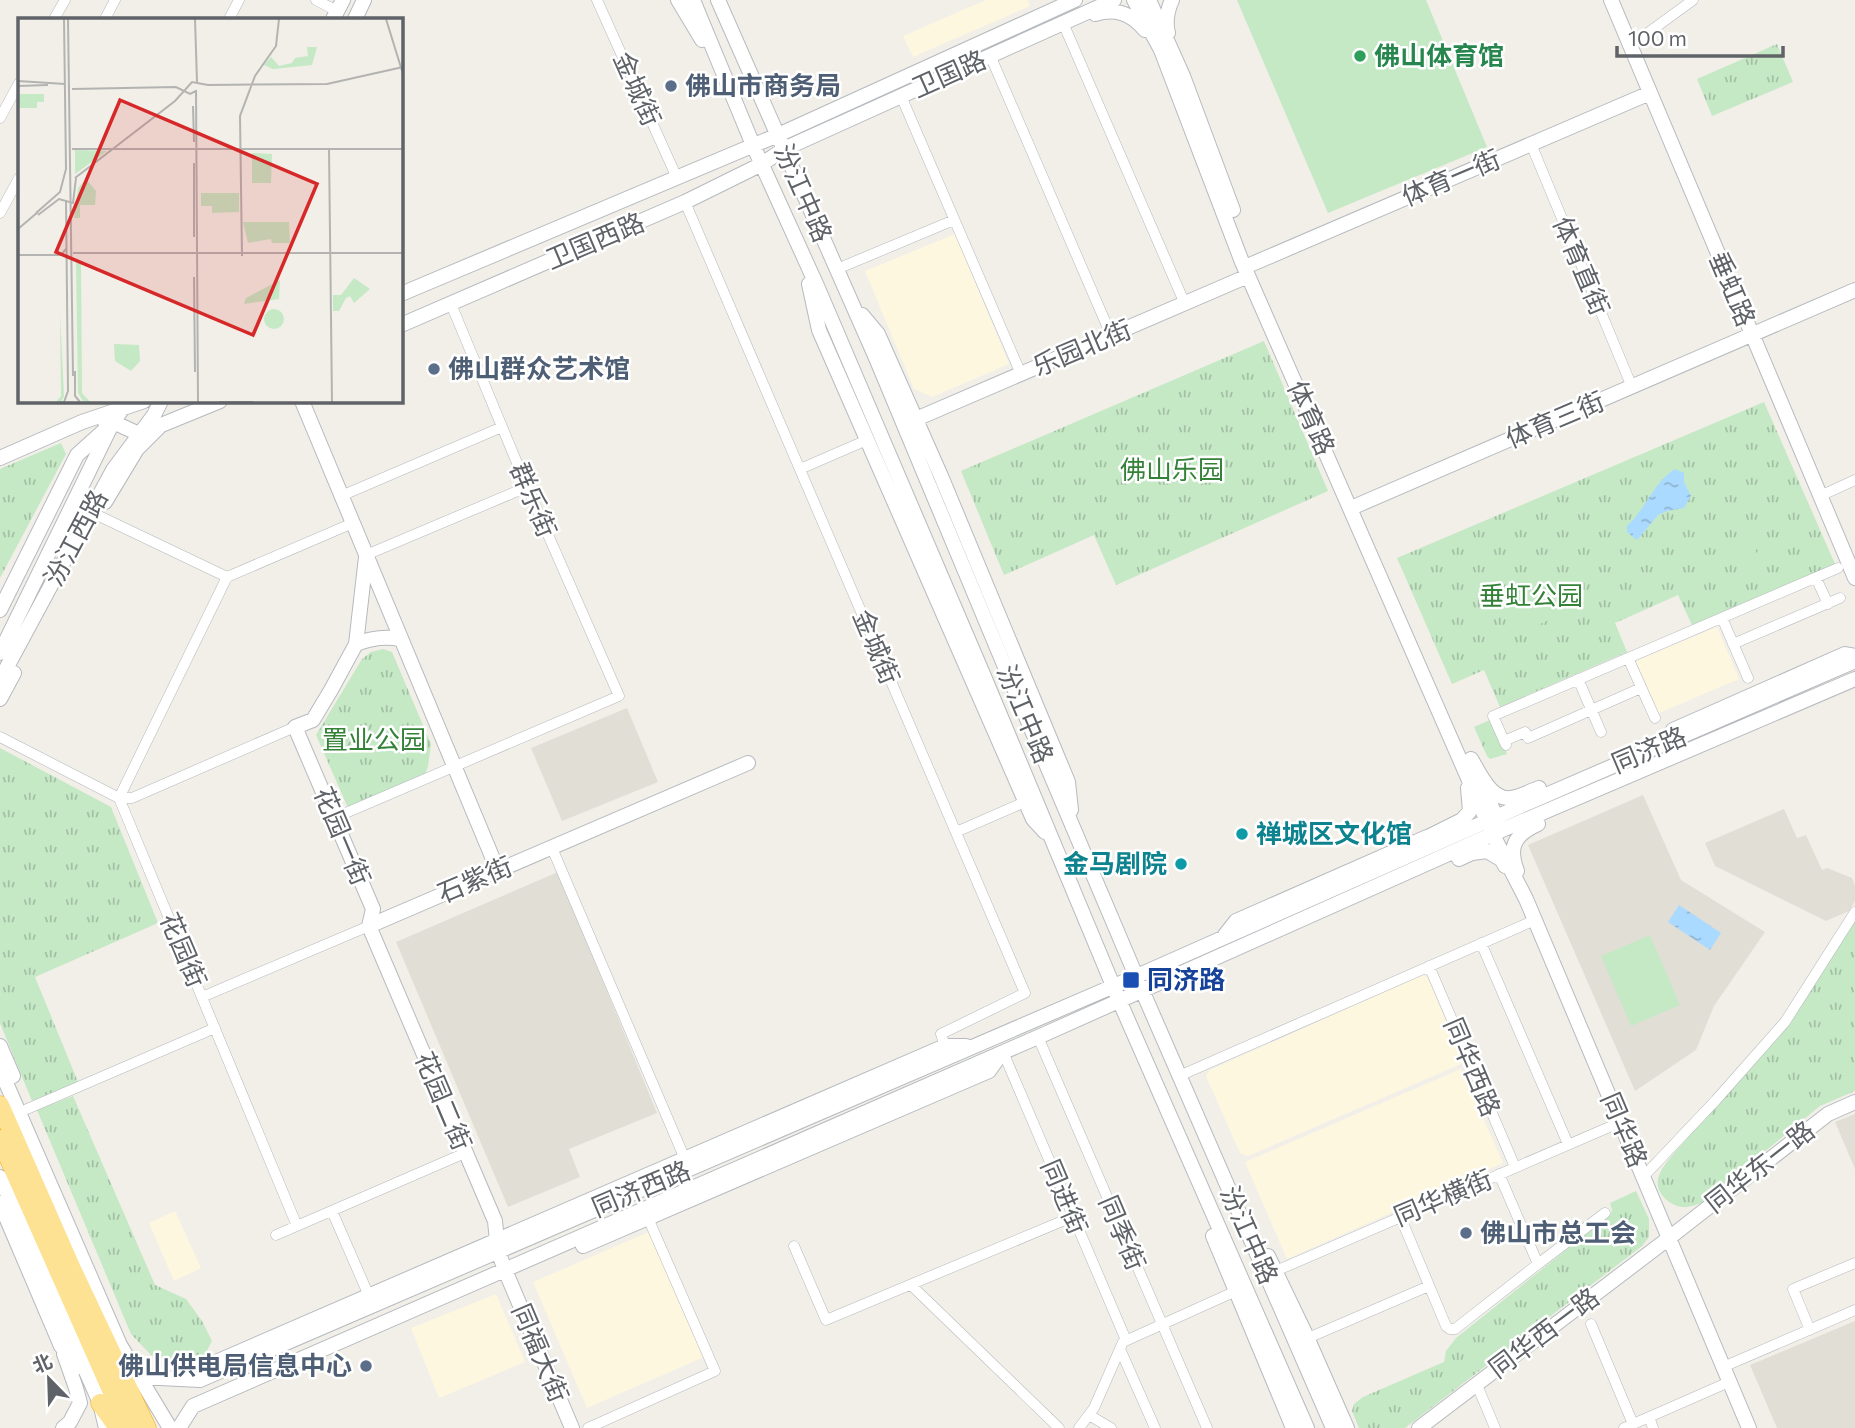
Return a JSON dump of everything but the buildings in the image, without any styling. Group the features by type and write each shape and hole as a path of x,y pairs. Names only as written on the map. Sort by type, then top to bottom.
{"highway":[{"path":"0,1105 128,1428"},
{"path":"0,1139 65,1272 147,1428"},
{"path":"100,1403 118,1428"}],"main road":[{"path":"356,18 365,0"},
{"path":"678,0 727,83"},
{"name":"汾江中路","path":"693,0 1116,993 1307,1428"},
{"name":"卫国路","path":"781,142 1075,0"},
{"name":"卫国路","path":"781,142 901,96 1114,0"},
{"name":"体育路","path":"1134,0 1169,52 1250,270 1495,826"},
{"path":"1149,0 1169,52"},
{"path":"1169,52 1166,26 1167,10 1172,0"},
{"name":"垂虹路","path":"1611,0 1855,578"},
{"name":"汾江中路","path":"719,1 852,302 1139,983 1270,1273 1333,1428"},
{"path":"1064,22 1101,12 1117,11 1139,22 1169,52"},
{"name":"体育一街","path":"1250,270 1650,93"},
{"name":"卫国西路","path":"402,294 753,145 781,142"},
{"name":"卫国西路","path":"402,325 685,202 762,164 781,142"},
{"path":"803,255 819,330 1025,802 1033,819 1052,839"},
{"name":"体育路","path":"1250,270 1358,505 1466,761"},
{"name":"乐园北街","path":"916,419 1185,303 1250,270"},
{"name":"体育三街","path":"1358,505 1855,290"},
{"path":"852,302 878,334 916,419 1068,782 1074,829"},
{"name":"汾江西路","path":"0,680 96,509 113,470 154,415 160,402"},
{"path":"82,422 113,422 139,434 218,402"},
{"path":"302,402 498,871"},
{"path":"0,458 127,404"},
{"name":"汾江西路","path":"0,653 113,422 127,404"},
{"path":"0,610 77,455 113,422"},
{"path":"0,699 96,509 137,449 161,425"},
{"path":"295,727 313,720 356,644 366,555"},
{"path":"15,581 40,571"},
{"path":"15,581 22,610"},
{"path":"360,607 378,602 386,604"},
{"path":"356,644 386,636 400,639"},
{"path":"1466,761 1500,797 1510,799 1852,657 1855,643"},
{"name":"同济路","path":"1495,826 1530,802 1852,657"},
{"name":"同济路","path":"1139,983 1186,970 1495,826 1855,679"},
{"name":"花园一街","path":"295,727 373,909 369,926"},
{"path":"1223,938 1236,921 1462,820 1470,811 1466,761"},
{"name":"石紫街","path":"369,926 748,764"},
{"path":"1530,802 1539,788"},
{"path":"1508,857 1524,831 1549,819"},
{"name":"同华路","path":"1495,826 1749,1428"},
{"path":"1427,837 1454,844 1440,868"},
{"name":"同济路","path":"1139,983 1223,938 1454,844"},
{"path":"1186,970 1197,975 1472,853 1487,851 1502,860 1526,899"},
{"name":"花园二街","path":"369,926 495,1221 497,1246 507,1274"},
{"name":"同济西路","path":"140,1377 200,1380 497,1246 752,1142 975,1046 1139,983"},
{"name":"同济西路","path":"179,1428 193,1406 507,1274 1038,1037 1116,993"},
{"path":"0,1046 89,1252 97,1292 120,1345 170,1428"},
{"path":"200,1380 209,1365 369,1296 497,1246 685,1159 945,1046 975,1046"},
{"path":"204,1401 222,1402 361,1342 507,1274 648,1218 989,1071 1003,1052"},
{"path":"0,1069 65,1272 88,1377 100,1403 106,1428"},
{"name":"同华东一路","path":"1669,1238 1828,1114 1855,1102"},
{"path":"752,1142 777,1119 807,1118"},
{"path":"1179,1136 1197,1197 1293,1428"},
{"path":"0,1177 65,1272 97,1292"},
{"path":"0,1203 76,1388 80,1403 70,1422 63,1428"},
{"name":"同华西一路","path":"1419,1428 1669,1238"},
{"path":"1270,1273 1308,1339 1347,1428"},
{"name":"同福大街","path":"507,1274 572,1428"},
{"path":"327,1357 341,1342 361,1342"},
{"path":"61,1346 88,1377"}],"street":[{"path":"55,18 65,0"},
{"path":"106,18 115,0"},
{"path":"230,18 239,0"},
{"path":"316,0 338,10"},
{"name":"金城街","path":"597,0 677,178"},
{"path":"1630,46 1693,0"},
{"path":"1064,22 1185,303"},
{"path":"990,55 1111,335"},
{"path":"0,118 18,85"},
{"path":"901,96 1021,374"},
{"name":"体育直街","path":"1531,144 1632,387"},
{"path":"0,213 18,180"},
{"name":"金城街","path":"685,202 1026,993 941,1034 945,1046"},
{"path":"837,269 954,220"},
{"name":"群乐街","path":"451,304 527,487 619,696 454,767"},
{"path":"341,496 502,427"},
{"path":"800,469 867,440"},
{"path":"1820,496 1855,480"},
{"path":"366,555 527,487"},
{"path":"96,509 227,577"},
{"path":"119,798 227,577 353,523"},
{"path":"1641,688 1528,738 1525,732 1505,743 1493,716 1838,568"},
{"path":"1816,578 1828,604"},
{"path":"1733,644 1840,598"},
{"path":"1722,618 1748,678"},
{"path":"1628,658 1654,718"},
{"path":"1578,679 1601,732"},
{"path":"0,737 119,798 132,798 295,727"},
{"path":"334,818 454,767"},
{"name":"花园街","path":"119,798 297,1226"},
{"path":"956,832 1025,802"},
{"path":"552,848 685,1159"},
{"path":"1644,1176 1784,1022 1855,912"},
{"path":"1180,1076 1535,920"},
{"name":"石紫街","path":"202,997 369,926"},
{"path":"1481,943 1568,1144"},
{"name":"同华西路","path":"1429,966 1515,1167"},
{"path":"27,1109 215,1028"},
{"name":"同季街","path":"1038,1037 1207,1428"},
{"name":"同进街","path":"1003,1052 1072,1217 1155,1428"},
{"name":"同华横街","path":"1270,1273 1621,1122"},
{"path":"276,1235 465,1153"},
{"path":"1499,1174 1538,1264"},
{"path":"332,1211 369,1296"},
{"path":"1399,1216 1446,1326 1455,1329 1605,1213"},
{"path":"794,1246 827,1320 1072,1217"},
{"path":"588,1428 715,1371 648,1218"},
{"path":"1810,1330 1793,1289 1855,1263"},
{"path":"911,1285 1059,1428"},
{"path":"1308,1339 1429,1286"},
{"path":"1079,1428 1094,1408 1123,1344 1236,1291"},
{"path":"1723,1367 1855,1310"},
{"path":"1591,1324 1628,1426 1729,1382"},
{"path":"1477,1385 1495,1428"},
{"path":"1089,1415 1111,1428"},
{"path":"1649,1417 1653,1428"}],"shaded area":[{"path":"986,0 1027,0 1030,6 913,57 903,36"},
{"path":"955,234 1009,364 932,397 914,389 865,271"},
{"path":"1717,627 1739,679 1659,713 1636,661"},
{"path":"627,708 658,782 562,821 531,748"},
{"path":"1643,795 1681,880 1765,932 1714,1006 1696,1050 1635,1091 1528,845"},
{"path":"1784,809 1797,838 1806,835 1822,870 1827,868 1852,878 1855,901 1849,911 1826,921 1715,866 1705,843"},
{"path":"558,872 657,1113 569,1149 580,1177 508,1207 396,942"},
{"path":"1423,975 1428,978 1461,1057 1461,1064 1248,1156 1240,1153 1206,1076 1210,1070"},
{"path":"1461,1069 1503,1163 1287,1259 1245,1162"},
{"path":"1855,1114 1855,1169 1835,1122"},
{"path":"175,1211 201,1268 174,1281 149,1223"},
{"path":"649,1232 704,1357 587,1408 533,1282"},
{"path":"496,1294 525,1362 439,1398 411,1328"},
{"path":"1855,1321 1855,1428 1777,1428 1750,1365"}],"green space":[{"path":"1237,0 1426,0 1487,147 1328,213"},
{"path":"1777,44 1793,82 1712,116 1697,79"},
{"name":"佛山乐园","path":"1264,341 1328,491 1116,585 1094,535 1004,575 961,471"},
{"name":"垂虹公园","path":"1764,402 1835,564 1692,625 1678,595 1615,623 1627,652 1500,707 1484,670 1452,684 1397,558"},
{"path":"61,443 66,454 0,578 0,469"},
{"path":"1753,545 1766,574 1744,584 1731,554"},
{"path":"1556,599 1563,614 1533,627 1527,611"},
{"name":"置业公园","path":"383,649 392,652 431,744 428,766 425,775 348,808 316,735 362,659 371,652"},
{"path":"1492,719 1507,754 1490,759 1474,727"},
{"path":"0,748 111,807 158,923 35,977 78,1082 32,1101 0,1023"},
{"path":"1855,917 1855,1091 1820,1106 1702,1203 1681,1207 1670,1203 1662,1195 1658,1185 1663,1168 1788,1024"},
{"path":"1650,935 1680,1005 1631,1026 1601,956"},
{"path":"73,1096 155,1285 186,1299 212,1341 203,1358 175,1362 151,1355 131,1334 37,1110"},
{"path":"1636,1191 1649,1219 1649,1237 1642,1246 1405,1428 1359,1428 1352,1411 1354,1404 1363,1397 1444,1362 1446,1351 1456,1338 1611,1214 1610,1203"}],"water":[{"path":"1675,469 1684,473 1684,482 1691,496 1684,508 1658,515 1637,540 1627,532 1627,526 1661,481"},
{"path":"1679,905 1721,933 1710,950 1668,922"}],"place":[{"name":"佛山体育馆","path":"1360,56"},
{"name":"佛山市商务局","path":"671,86"},
{"name":"佛山群众艺术馆","path":"434,369"},
{"name":"禅城区文化馆","path":"1242,834"},
{"name":"金马剧院","path":"1181,864"},
{"name":"同济路","path":"1131,980"},
{"name":"佛山市总工会","path":"1466,1233"},
{"name":"佛山供电局信息中心","path":"366,1366"}]}
